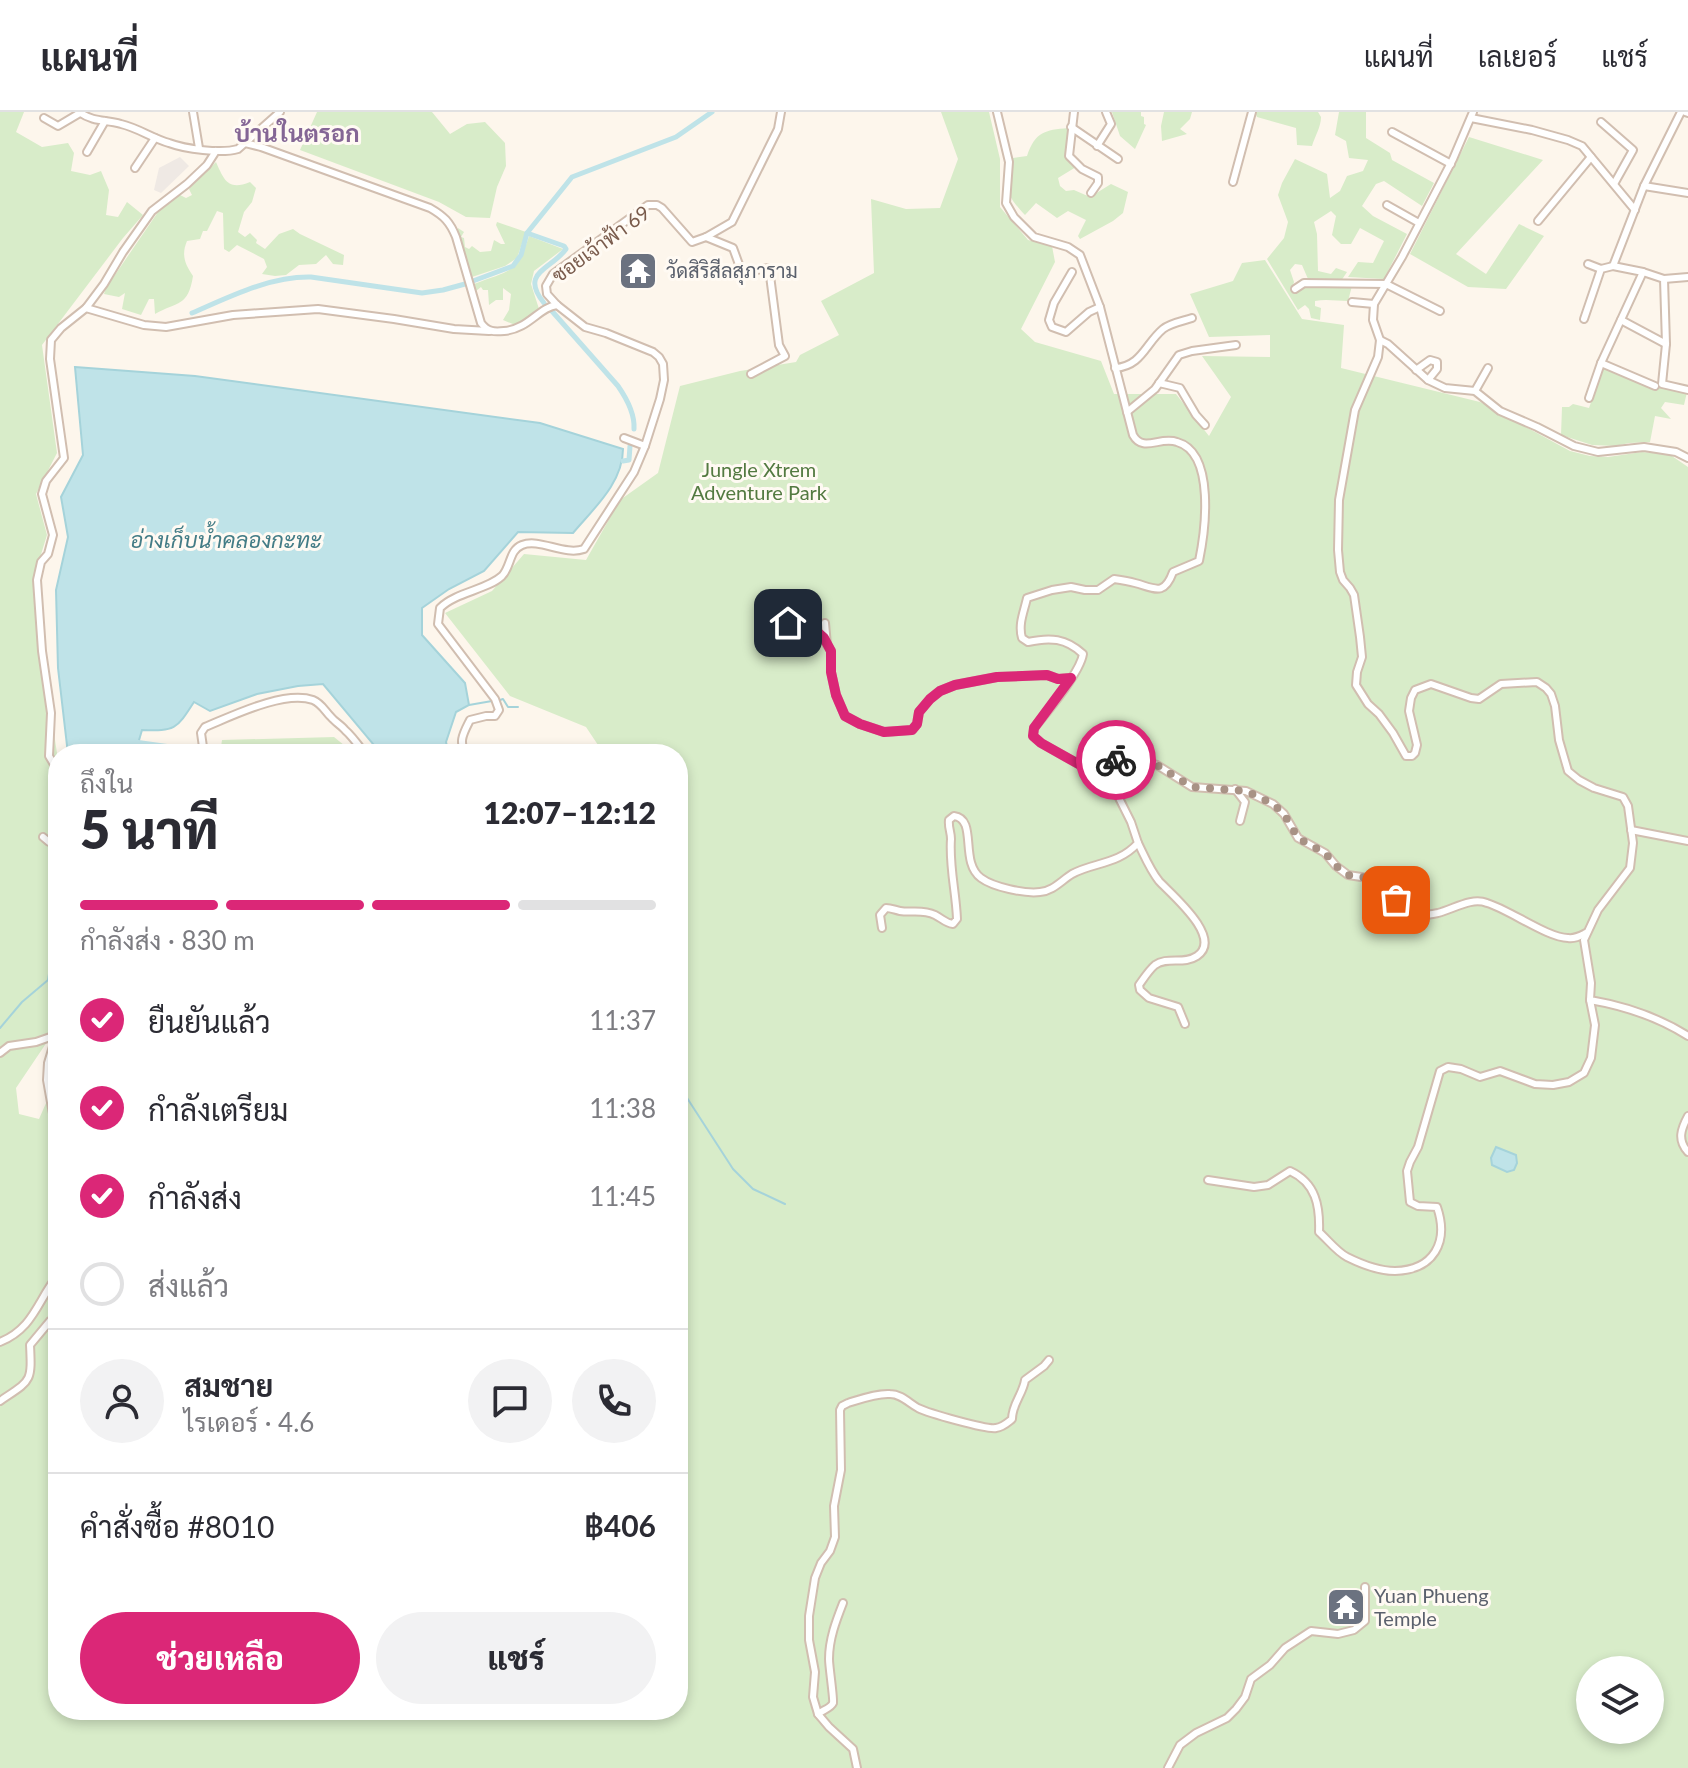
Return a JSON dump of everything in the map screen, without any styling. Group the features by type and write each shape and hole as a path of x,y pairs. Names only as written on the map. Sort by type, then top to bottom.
{"street":[{"path":"44,118 58,126 80,112 90,119 120,123 172,145 229,151 238,149 280,112"},
{"path":"193,112 199,148"},
{"path":"706,237 732,222 774,139 781,112"},
{"path":"997,112 1009,162 1006,203 1014,217 1034,237 1068,247 1080,255 1100,307 1133,435 1141,444 1167,440 1181,442 1194,455 1206,491 1199,561 1173,572 1169,584 1153,589 1114,579 1098,590 1071,587 1052,590 1027,598 1019,629 1022,638 1028,642 1055,639 1074,646 1083,654 1071,678 1034,728 1033,736 1082,766 1118,796 1151,869 1196,920 1204,938 1202,952 1197,956 1189,960 1157,963 1139,985 1149,998 1178,1007 1185,1024"},
{"path":"1074,112 1069,156 1099,180 1091,193"},
{"path":"1097,146 1111,124 1106,112"},
{"path":"1233,182 1252,112"},
{"path":"1613,266 1644,186 1685,112"},
{"path":"1208,1180 1254,1187 1268,1185 1290,1171 1307,1182 1316,1200 1319,1232 1345,1256 1394,1271 1415,1267 1434,1257 1442,1222 1437,1207 1418,1206 1410,1202 1407,1171 1418,1147 1440,1071 1448,1067 1480,1077 1500,1071 1535,1084 1553,1085 1569,1082 1584,1073 1591,1058 1595,1025 1584,940 1598,910 1630,868 1633,843 1628,806 1623,797 1594,788 1568,771 1551,694 1537,682 1501,684 1479,699 1431,684 1415,690 1409,711 1417,745 1412,756 1406,756 1393,733 1356,685 1362,657 1354,595 1340,572 1339,500 1355,410 1378,357 1380,340 1373,320 1374,304 1451,164 1472,115 1582,146 1635,210"},
{"path":"87,152 105,121"},
{"path":"1601,122 1633,150 1614,184"},
{"path":"1071,127 1118,159"},
{"path":"1392,132 1451,164"},
{"path":"135,168 155,138"},
{"path":"245,143 443,215 456,237 481,323 489,331"},
{"path":"50,744 51,713 43,660 37,580 53,535 42,494 46,481 64,458 49,347 56,332 86,308 152,211 187,184 207,165 216,151"},
{"path":"1538,221 1591,157"},
{"path":"1644,186 1688,193"},
{"name":"ซอยเจ้าฟ้า 69","path":"557,305 547,294 546,286 553,274 648,205 662,208 692,242 706,237"},
{"path":"1387,205 1419,223"},
{"path":"706,237 733,248 744,272 769,268 779,345 785,356 751,374"},
{"path":"1588,264 1601,269 1613,266 1664,279 1688,277"},
{"path":"1584,319 1601,269"},
{"path":"1072,272 1054,303 1049,320 1052,327 1066,332 1089,312 1100,307"},
{"path":"1589,398 1601,363 1643,272"},
{"path":"1664,279 1666,344 1662,384 1688,390"},
{"path":"1295,289 1304,283 1386,284 1440,311"},
{"path":"1352,302 1374,304"},
{"path":"86,308 144,325 166,327 233,315 318,309 454,329 489,331 517,329 549,307 557,305 585,327 659,357 663,364 664,380 645,446 634,472 584,549 575,552 532,544 519,546 500,578 452,599 440,608 438,624 486,686 499,710 495,716 470,720 462,744"},
{"path":"1115,368 1126,367 1139,358 1164,327 1192,318"},
{"path":"1621,320 1666,344"},
{"path":"1380,340 1428,380 1445,388 1475,391 1500,411 1574,446 1598,452 1644,447 1676,452 1688,458"},
{"path":"1127,412 1159,383 1179,355 1236,345"},
{"path":"1416,370 1430,360 1437,362 1437,369 1428,380"},
{"path":"1601,363 1655,386"},
{"path":"1475,391 1488,368"},
{"path":"1159,383 1180,388 1205,425"},
{"path":"624,438 645,446"},
{"path":"788,623 814,629 821,634 831,651 831,672 845,716 884,732 912,730 917,724 919,712 930,699 955,685 997,677 1047,675 1058,679 1071,678"},
{"path":"825,623 827,645"},
{"path":"203,744 201,733 205,727 262,704 307,699 316,701 358,744"},
{"path":"1082,766 1111,759 1143,762 1157,765 1192,787 1246,791 1273,804 1284,814 1298,838 1325,853 1348,875 1394,879 1400,912 1407,917 1439,913 1484,901 1564,939 1577,938 1587,932"},
{"path":"1235,789 1245,802 1240,821"},
{"path":"882,928 880,915 886,908 923,911 936,915 948,924 953,924 957,919 948,826 954,816 960,816 967,828 968,857 975,874 986,883 1026,892 1042,893 1073,873 1104,864 1138,843"},
{"path":"1631,830 1688,841"},
{"path":"43,837 48,841"},
{"path":"1590,1000 1641,1013 1671,1025 1688,1036"},
{"path":"0,1053 9,1046 48,1037"},
{"path":"48,1063 48,1086"},
{"path":"1688,1116 1680,1136 1688,1152"},
{"path":"0,1342 13,1337 32,1319 48,1287"},
{"path":"0,1401 24,1385 32,1372 30,1345 48,1323"},
{"path":"857,1768 853,1749 818,1714 813,1697 815,1672 809,1640 815,1578 835,1537 834,1506 841,1470 840,1410 842,1406 864,1398 888,1393 931,1413 982,1428 1002,1427 1012,1419 1013,1407 1025,1380 1049,1360"},
{"path":"1168,1768 1180,1745 1196,1733 1227,1718 1236,1709 1245,1697 1251,1679 1270,1665 1285,1648 1311,1631 1338,1634 1354,1630 1365,1621 1365,1587"},
{"path":"818,1714 831,1707 834,1700 829,1655 843,1603"}],"shaded area":[{"path":"180,157 189,166 161,193 154,190 159,168"}],"green space":[{"name":"Jungle Xtrem Adventure Park","path":"0,112 24,112 16,132 42,147 68,143 74,153 71,171 90,175 101,171 109,190 106,215 118,217 127,202 143,215 42,345 57,453 36,494 47,535 34,577 37,619 56,744 48,744 48,1039 16,1088 19,1114 39,1119 48,1099 48,1720 688,1720 688,744 597,744 586,727 510,696 445,613 492,591 524,554 586,560 620,500 658,473 680,386 740,371 796,362 800,355 839,335 821,301 874,273 871,199 906,209 940,208 958,159 941,112 989,112 1000,159 1000,207 1028,240 1052,246 1055,262 1021,329 1035,342 1101,361 1114,394 1176,394 1209,436 1231,397 1202,356 1270,357 1270,335 1209,337 1190,294 1233,281 1242,263 1265,260 1302,319 1344,325 1341,368 1480,402 1570,451 1608,457 1642,452 1669,454 1688,467 1688,1768 0,1768"},
{"path":"317,112 432,112 450,134 467,124 485,122 505,143 506,166 497,187 490,218 466,217 439,202 300,150"},
{"path":"1112,112 1141,112 1146,125 1135,149 1120,136"},
{"path":"1164,112 1192,112 1190,119 1180,129 1187,134 1162,141"},
{"path":"1255,112 1318,112 1321,121 1312,146 1297,145 1296,128 1257,117"},
{"path":"1339,112 1366,112 1366,138 1390,153 1392,160 1434,183 1422,206 1384,181 1376,184 1362,206 1373,216 1407,234 1384,279 1348,277 1358,262 1373,263 1384,241 1360,228 1351,244 1341,244 1332,235 1336,216 1331,211 1314,222 1318,271 1331,274 1336,268 1347,272 1341,281 1308,279 1302,265 1295,264 1290,270 1294,282 1292,289 1296,293 1307,286 1352,286 1348,301 1315,301 1315,306 1321,308 1320,320 1311,318 1305,305 1298,310 1267,259 1284,238 1288,222 1278,195 1295,159 1327,174 1330,198 1340,191 1347,176 1363,171 1368,160 1349,158 1346,141 1335,135"},
{"path":"1068,128 1065,156 1076,167 1058,178 1060,186 1066,191 1074,190 1090,197 1111,184 1128,192 1123,213 1080,239 1078,236 1086,220 1068,211 1057,218 1036,203 1025,215 1008,189 1013,158 1027,156 1037,137 1042,134"},
{"path":"1469,137 1543,160 1456,254 1486,274 1519,224 1544,236 1506,289 1468,287 1410,254"},
{"path":"216,162 228,182 237,185 250,182 256,188 238,232 245,237 250,233 257,240 256,243 265,249 279,234 293,229 344,255 343,265 333,264 326,255 316,264 299,265 286,275 262,274 267,267 264,259 237,245 229,252 224,249 223,213 217,211 200,239 187,241 185,259 193,276 185,298 155,314 154,299 149,299 141,315 122,309 125,293 119,297 104,294 106,288 158,212 180,195 186,198 192,195 189,189"},
{"path":"497,222 526,232 517,258 505,266 472,277 458,237 458,228 464,232 461,237 464,238 465,247 469,249 472,246 480,252 491,251 494,240 505,244"},
{"path":"529,236 563,249 534,271 531,284 539,309 515,325 503,320 509,310 511,294 503,288 503,300 489,305 488,290 481,287 476,291 474,284 516,265"},
{"path":"1603,368 1654,389 1660,387 1687,392 1684,405 1665,402 1661,408 1671,419 1655,416 1650,442 1592,445 1561,435 1562,407 1573,404 1589,408"},
{"path":"334,737 343,744 221,744 222,740"}],"water":[{"name":"อ่างเก็บน้ำคลองกะทะ","path":"75,367 195,376 540,423 623,449 618,473 606,495 573,533 518,532 484,571 449,589 422,608 422,635 465,683 469,705 456,712 446,744 373,744 323,684 257,694 210,711 194,702 174,727 142,730 138,744 67,744 58,668 56,590 68,537 61,497 83,455"},
{"path":"1496,1147 1516,1155 1514,1170 1507,1172 1492,1165 1491,1158"}],"waterway":[{"path":"473,281 513,266 521,255 527,233 572,177 676,137 712,112"},
{"path":"527,233 566,249 536,278 537,293 544,303"},
{"path":"192,313 250,289 296,278 311,277 422,293 465,284"},
{"path":"551,310 618,386 630,407 634,429"},
{"path":"623,461 629,460 630,446"},
{"path":"500,700 503,699 508,707 518,707"},
{"path":"469,705 492,701"},
{"path":"0,1028 22,1002 48,980"},
{"path":"688,1099 733,1169 753,1189 785,1204"}],"way so far":[{"path":"1116,760 1157,765 1192,787 1246,791 1273,804 1284,814 1298,838 1325,853 1348,875 1394,879 1396,900"}],"place":[{"name":"วัดสิริสีลสุภาราม","path":"638,271"},
{"name":"Yuan Phueng Temple","path":"1346,1607"}],"district":[{"name":"บ้านในตรอก","path":"297,134"}],"route":[{"path":"788,623 814,629 824,638 831,651 831,672 841,709 845,716 860,724 884,732 912,730 917,724 919,712 930,699 955,685 997,677 1047,675 1058,679 1071,678 1034,728 1033,736 1082,766 1095,761 1116,760"}]}
